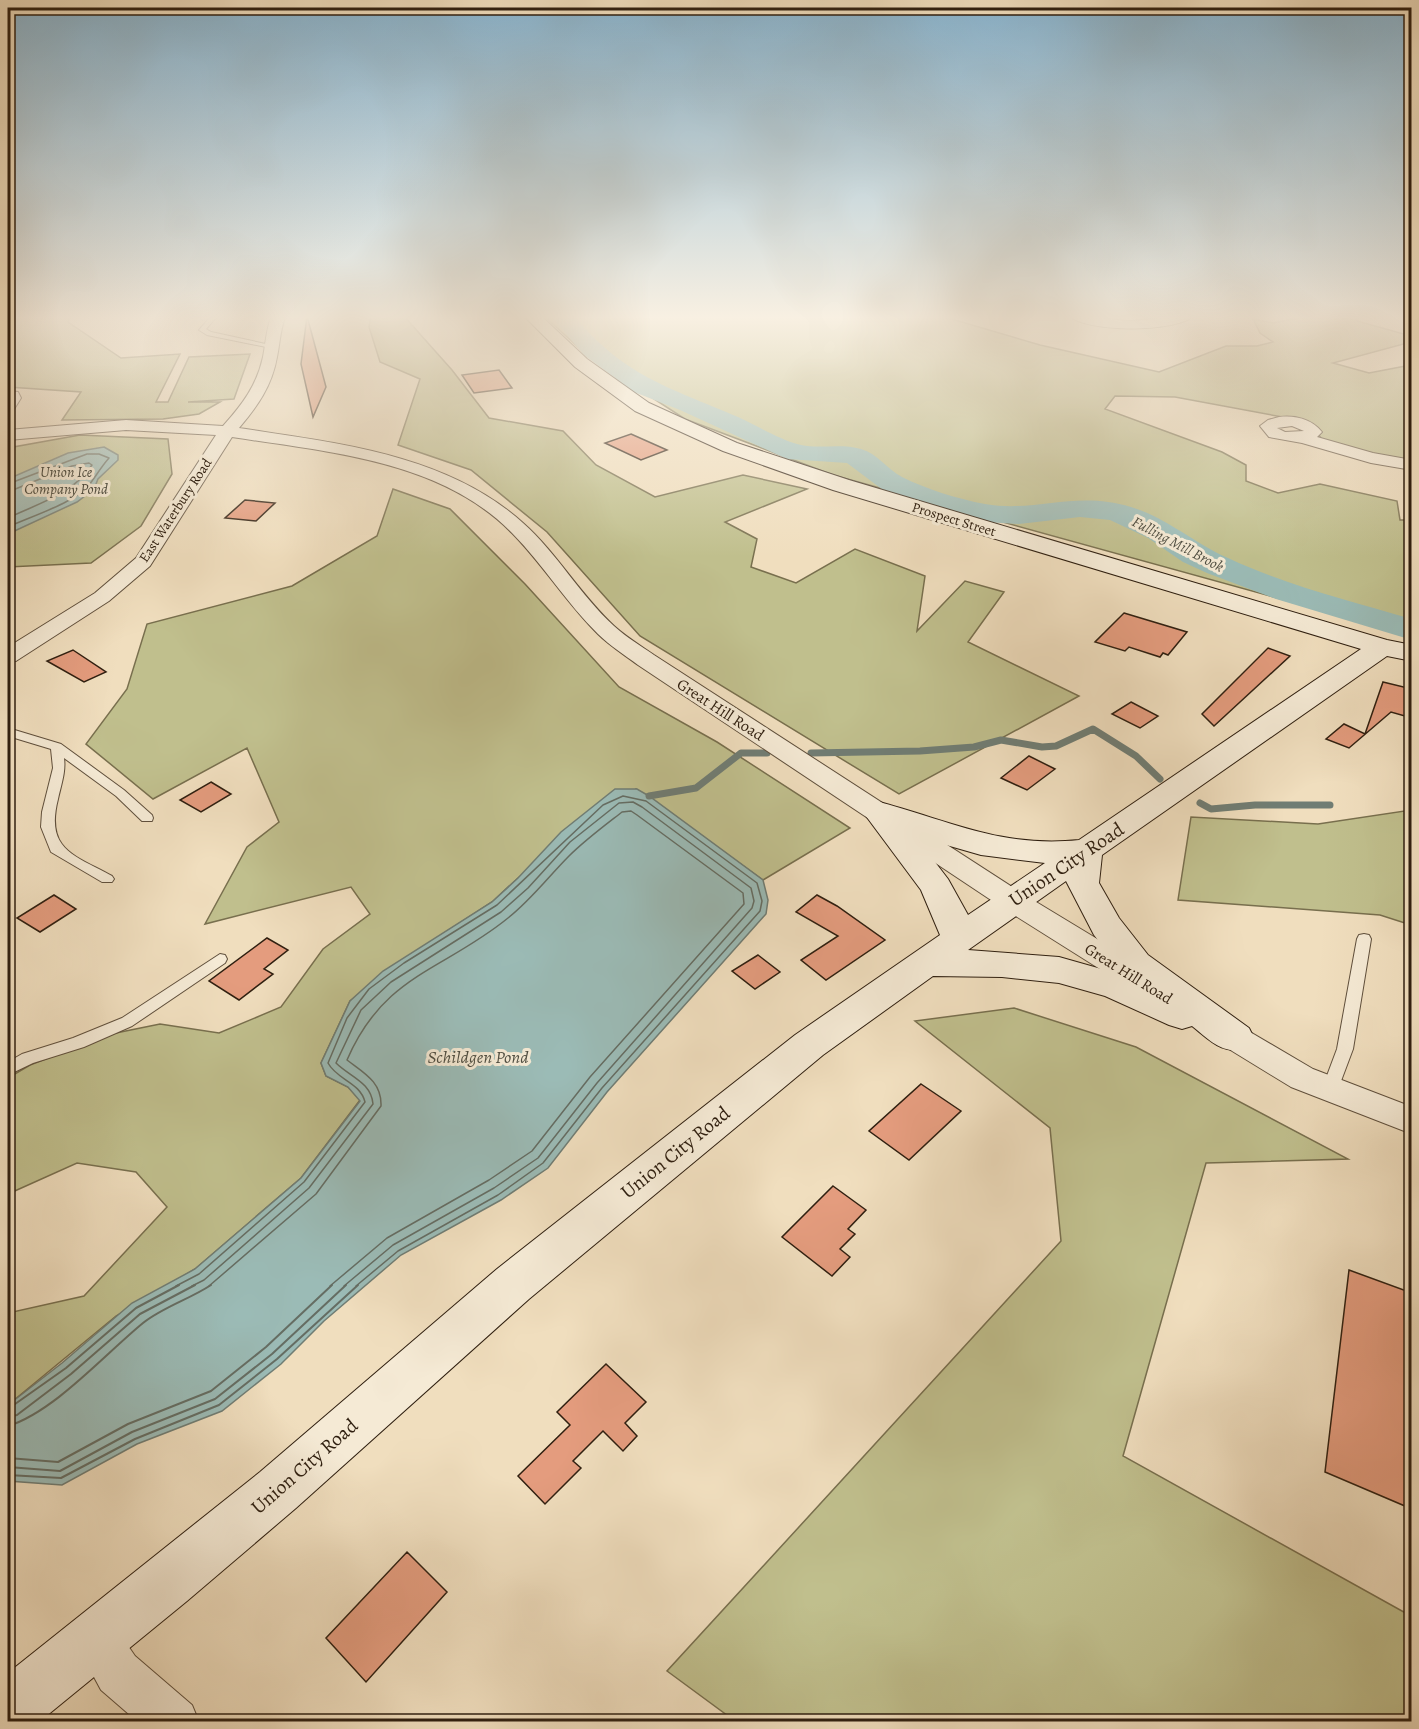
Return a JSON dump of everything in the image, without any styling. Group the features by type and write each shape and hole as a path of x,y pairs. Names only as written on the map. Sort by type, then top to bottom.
{"main road":[{"name":"Prospect Street","path":"626,396 642,407 730,447 841,484 1397,650"},
{"name":"Union City Road","path":"8,1709 97,1640 278,1490 513,1284 809,1045 1086,850 1397,650"},
{"path":"879,812 949,837 1020,853 1059,855 1086,850 1082,883 1106,926 1135,964 1234,1038"},
{"path":"879,812 936,884 950,909 959,938"},
{"path":"925,963 994,964 1077,974 1118,988 1234,1038"}],"street":[{"name":"East Waterbury Road","path":"8,656 102,597 142,562 226,431 255,400 256,396"},
{"name":"Great Hill Road","path":"8,435 126,425 226,431 370,456 418,470 472,494 519,529 606,630 646,660 1013,901 1234,1038 1302,1078 1412,1121"},
{"path":"1305,438 1361,457 1412,465"},
{"path":"97,1640 118,1673 175,1722"}],"lane":[{"path":"8,412 17,398 16,396"},
{"path":"8,732 57,747 120,793 147,818"},
{"path":"57,747 59,768 48,812 48,827 58,852 107,879"},
{"path":"1330,1089 1345,1048 1364,939"},
{"path":"8,1069 28,1058 78,1044 127,1022 220,959"}],"shaded area":[{"path":"78,396 159,396 156,402 168,402 171,396 235,396 234,399 188,402 220,402 199,414 163,419 62,420"},
{"path":"414,396 472,396 489,418 563,431 596,465 655,497 743,475 807,489 725,522 757,539 751,567 796,583 855,549 925,576 917,631 965,581 1004,592 968,642 1079,696 899,794 640,636 547,532 471,470 398,445"},
{"path":"649,396 1411,396 1411,461 1359,454 1324,442 1309,422 1175,397 1115,396 1105,409 1222,452 1246,465 1246,481 1278,493 1320,484 1397,501 1400,520 1411,520 1411,635 833,475 685,419"},
{"path":"80,435 168,439 172,474 141,526 91,563 8,567 8,448"},
{"path":"393,489 450,509 525,584 619,687 717,742 850,828 763,880 636,789 518,878 492,902 441,935 350,1001 321,1063 326,1076 348,1087 360,1100 301,1178 195,1269 116,1316 8,1405 8,1313 84,1296 167,1207 136,1172 77,1163 8,1194 8,1078 30,1065 111,1034 160,1024 219,1033 281,1007 323,949 370,914 351,887 205,924 247,847 279,822 247,748 153,799 86,744 127,689 147,624 292,586 377,536"},
{"path":"1411,810 1411,925 1380,915 1178,900 1191,817 1318,824"},
{"path":"1014,1008 1136,1047 1348,1159 1206,1163 1123,1456 1411,1616 1411,1721 735,1721 667,1671 1061,1241 1050,1128 915,1021"}],"water":[{"name":"Union Ice Company Pond","path":"104,447 118,455 118,460 98,479 94,489 77,502 8,534 8,479 68,453"},
{"name":"Schildgen Pond","path":"615,789 637,789 649,796 763,880 768,900 766,914 607,1092 548,1168 501,1200 401,1255 324,1321 281,1364 222,1411 137,1444 62,1485 8,1481 8,1405 62,1363 132,1303 195,1269 301,1178 360,1101 348,1087 326,1076 321,1063 350,1001 383,971 492,902 561,832"}],"building":[{"path":"308,396 322,396 313,417"},
{"path":"631,434 667,450 641,460 605,443"},
{"path":"245,500 275,503 256,521 225,518"},
{"path":"1124,613 1187,632 1168,655 1163,653 1160,657 1129,647 1125,651 1095,642"},
{"path":"1268,648 1290,656 1214,726 1202,714"},
{"path":"73,650 106,672 84,682 47,661"},
{"path":"1383,682 1412,689 1412,718 1391,712 1349,748 1326,739 1344,724 1365,734"},
{"path":"1131,702 1158,716 1140,728 1112,714"},
{"path":"1029,756 1055,769 1027,790 1001,778"},
{"path":"211,782 231,794 201,812 180,800"},
{"path":"54,895 76,909 40,932 17,918"},
{"path":"817,895 837,906 885,940 826,980 801,960 838,936 796,912"},
{"path":"267,938 288,950 264,969 273,974 239,1000 209,981"},
{"path":"758,955 780,972 755,989 732,971"},
{"path":"921,1084 961,1111 909,1160 869,1131"},
{"path":"833,1186 866,1210 848,1229 855,1234 840,1249 850,1257 832,1276 782,1237"},
{"path":"1349,1270 1412,1293 1412,1509 1325,1472"},
{"path":"606,1364 646,1402 625,1423 637,1436 623,1451 603,1431 573,1461 581,1468 545,1504 518,1476 570,1425 557,1412"},
{"path":"407,1552 447,1592 366,1682 326,1638"}],"waterway":[{"name":"Fulling Mill Brook","path":"662,396 689,404 797,453 852,455 865,461 880,476 893,484 971,510 998,515 1019,515 1094,508 1120,514 1159,531 1194,555 1251,579 1412,630"},
{"path":"811,753 920,751 974,747 1001,740 1042,747 1056,746 1093,729 1136,756 1160,779"},
{"path":"649,796 696,788 741,753 767,753"},
{"path":"1200,803 1211,809 1255,805 1330,805"}]}
